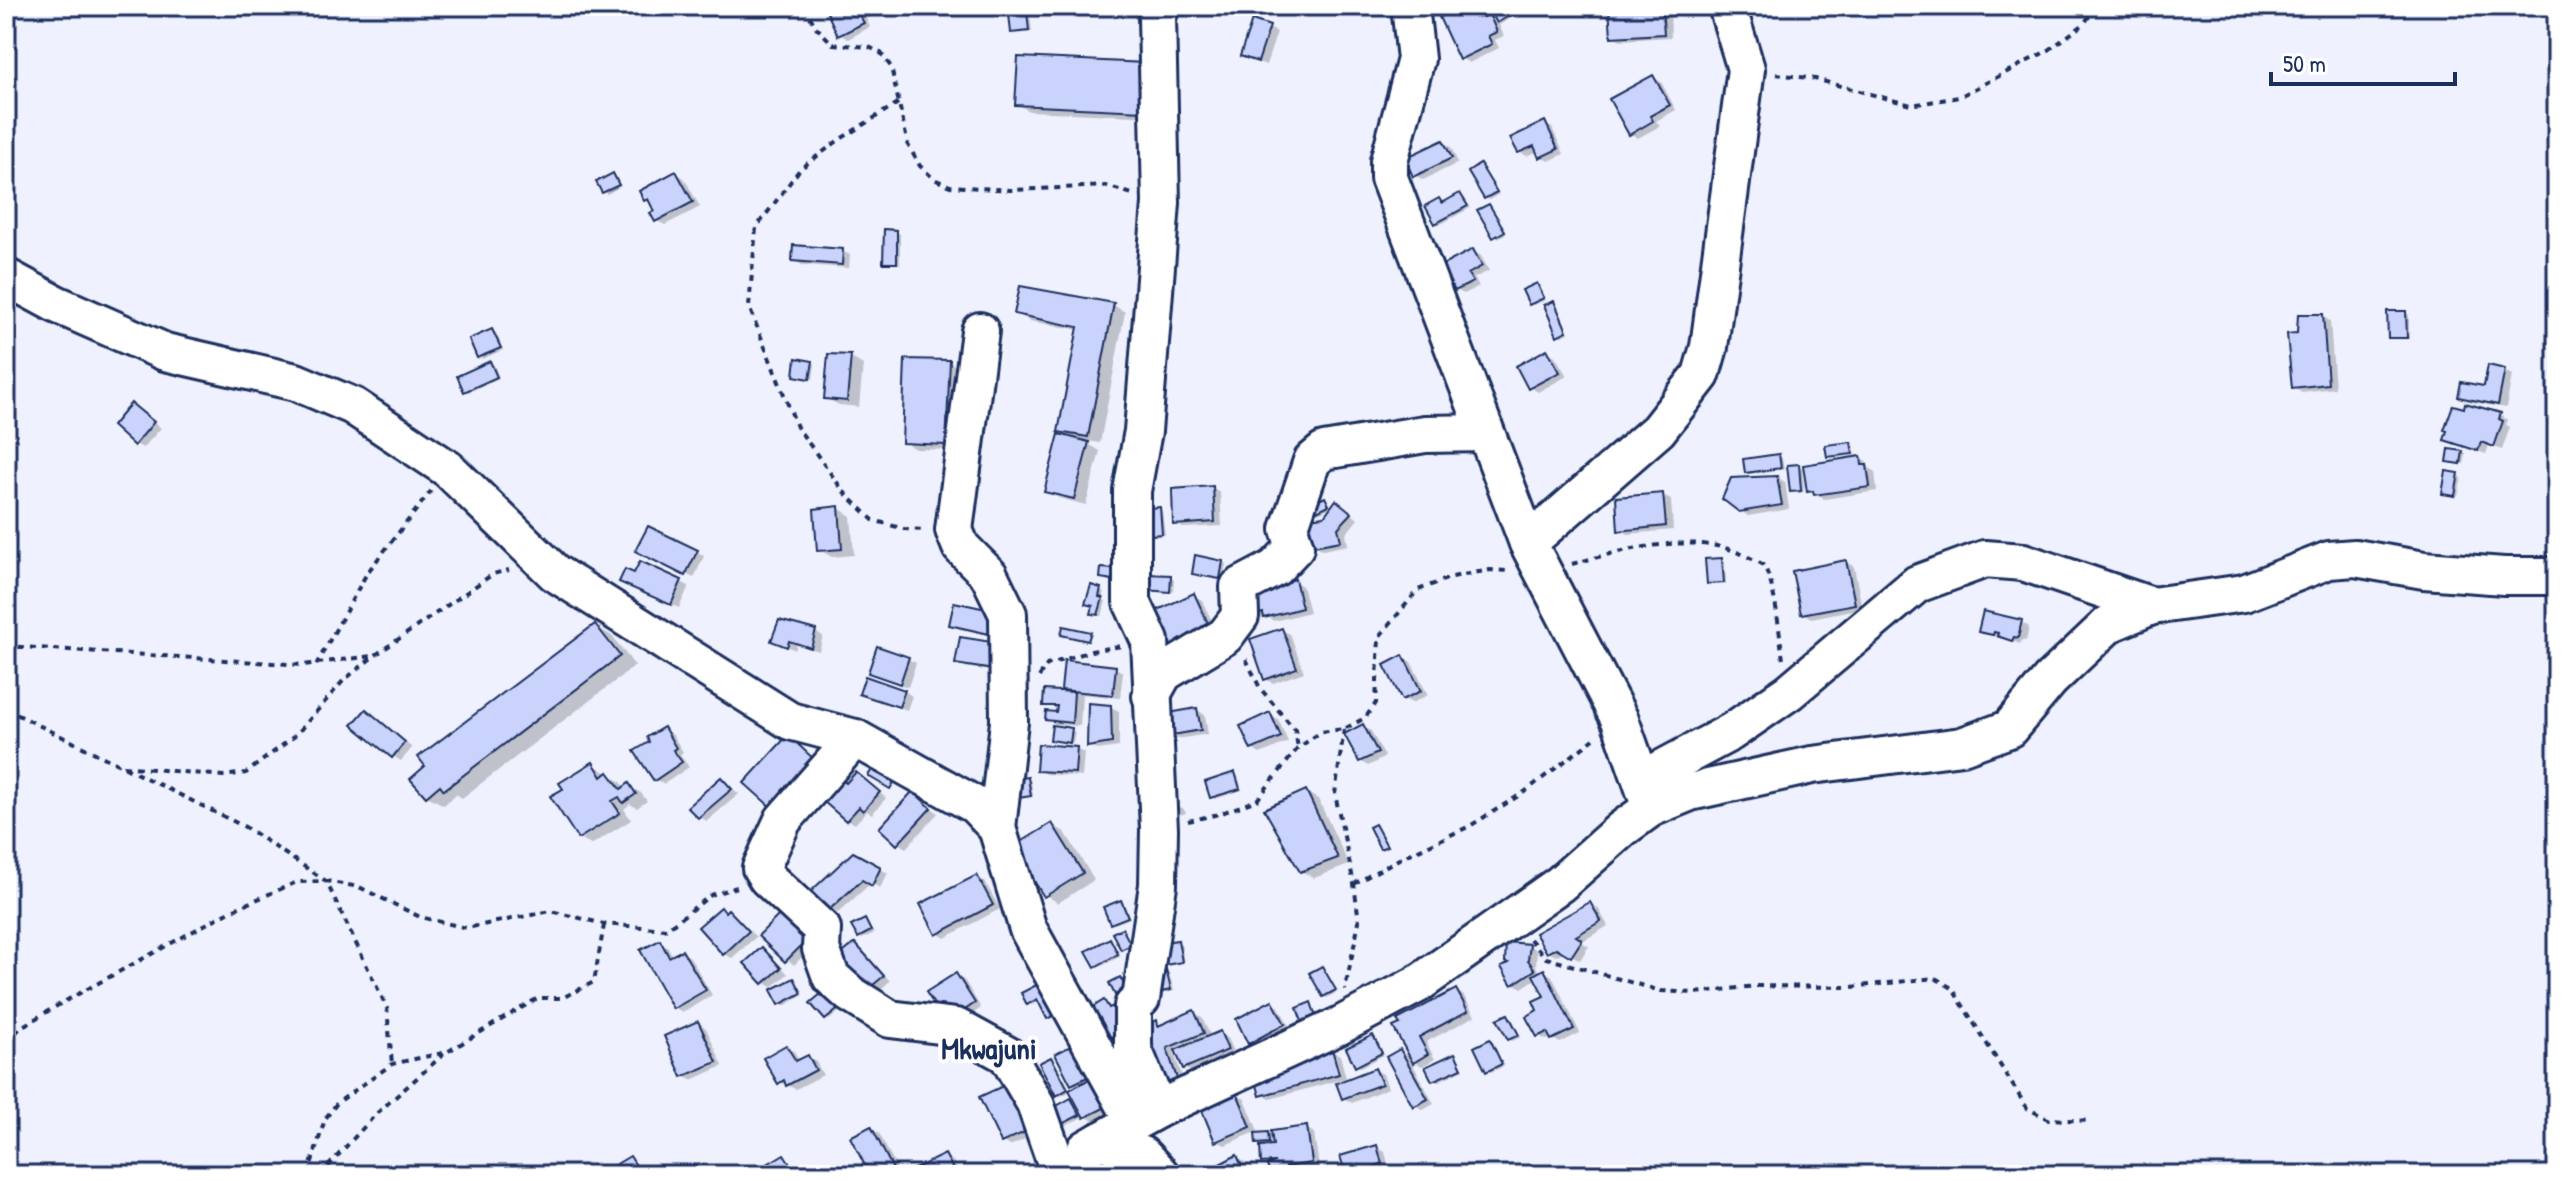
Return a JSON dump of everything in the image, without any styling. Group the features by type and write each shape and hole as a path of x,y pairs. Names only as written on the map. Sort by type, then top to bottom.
{"street":[{"path":"1146,1115 1133,1049 1133,1006 1141,999 1158,885 1159,829 1150,641 1132,602 1132,491 1143,431 1161,203 1157,17 1161,6"},
{"path":"1410,6 1416,59 1389,161 1389,178 1535,558 1620,720 1647,794"},
{"path":"1535,558 1658,430 1701,375 1709,347 1746,69 1727,6"},
{"path":"6,277 56,304 165,352 296,382 353,406 448,469 555,573 790,721 855,738 975,805 997,828"},
{"path":"980,331 954,530 961,547 989,575 1008,614 1009,722 997,828 1028,929 1146,1115"},
{"path":"1151,696 1164,673 1225,636 1240,616 1239,587 1275,568 1295,547 1289,529 1292,519 1312,461 1324,451 1425,434 1485,433"},
{"path":"1647,794 1690,792 1812,765 1962,746 2009,729 2050,680 2109,624 2152,606 2244,593 2329,560 2355,558 2424,570 2557,576"},
{"path":"855,738 783,820 761,868 767,878 822,929 821,949 831,977 850,994 890,1019 956,1027 1007,1055 1035,1103 1050,1171 1146,1115 1341,1025 1418,984 1560,884 1622,829 1647,794 1789,692 1917,584 1985,559 2023,562 2152,606"},
{"path":"1100,1141 1142,1155 1161,1175"}],"path":[{"path":"804,6 816,27 833,44 869,47 881,53 891,67 908,145 920,166 934,179 950,186 1010,190 1106,186 1161,203"},
{"path":"1746,69 1815,79 1911,105 1959,97 2049,50 2084,24 2096,6"},
{"path":"898,103 800,169 756,228 749,307 797,427 844,492 873,520 904,529 954,530"},
{"path":"316,665 367,573 448,469"},
{"path":"1159,829 1219,814 1257,800 1298,748 1321,732 1344,729 1365,718 1376,703 1379,637 1418,590 1452,577 1535,558 1689,543 1734,550 1762,564 1771,582 1789,692"},
{"path":"119,766 223,776 246,773 296,735 343,681 374,656 493,574 518,567 555,573"},
{"path":"6,634 8,646 316,665 374,656"},
{"path":"1225,636 1244,641 1246,659 1260,688 1295,730 1298,748"},
{"path":"1009,722 1047,665 1091,651 1150,641"},
{"path":"6,709 245,827 326,881 387,1008 392,1064"},
{"path":"1354,884 1470,826 1523,793 1620,720"},
{"path":"1341,1025 1359,921 1335,794 1344,729"},
{"path":"6,1041 23,1026 60,1004 230,911 297,882 326,881 359,887 420,917 467,928 551,911 604,924 666,929 711,895 767,878"},
{"path":"1512,920 1546,958 1661,991 1695,993 1756,986 1851,987 1935,978 1952,988 2027,1108 2048,1119 2091,1121"},
{"path":"320,1175 375,1115 447,1052 538,998 562,998 594,982 604,924"},
{"path":"308,1175 325,1119 337,1103 392,1064 447,1052"}],"building":[{"path":"824,6 867,6 869,9 859,14 864,23 838,36"},
{"path":"1462,6 1478,6 1483,17 1489,14 1497,32 1488,36 1492,44 1459,60 1439,17"},
{"path":"1503,6 1509,16 1497,23 1490,11"},
{"path":"1609,6 1662,6 1664,34 1611,37"},
{"path":"1027,12 1029,31 1011,33 1009,14"},
{"path":"1252,20 1270,26 1258,62 1240,56"},
{"path":"1018,57 1146,63 1143,111 1015,105"},
{"path":"1653,75 1670,105 1650,116 1653,121 1629,135 1609,99"},
{"path":"1545,121 1558,149 1539,158 1534,146 1518,153 1510,138"},
{"path":"1443,140 1452,158 1413,177 1405,158"},
{"path":"1480,164 1497,192 1484,199 1468,172"},
{"path":"676,171 693,202 655,222 648,199 644,201 639,191"},
{"path":"613,173 619,185 602,193 596,182"},
{"path":"1460,193 1468,206 1435,224 1425,206 1439,198 1442,203"},
{"path":"1489,204 1505,231 1493,238 1477,210"},
{"path":"884,229 897,230 897,263 883,263"},
{"path":"793,245 843,249 842,265 792,261"},
{"path":"1473,249 1482,266 1468,274 1473,282 1455,291 1441,266"},
{"path":"1537,283 1544,298 1529,305 1522,290"},
{"path":"1020,286 1114,303 1088,437 1058,432 1078,327 1014,314"},
{"path":"1554,301 1567,331 1557,336 1544,305"},
{"path":"2387,311 2406,311 2407,338 2388,338"},
{"path":"2298,314 2323,314 2328,384 2292,388 2287,334 2297,333"},
{"path":"492,329 501,348 477,358 469,339"},
{"path":"1547,349 1560,372 1528,389 1516,366"},
{"path":"828,354 851,355 847,401 824,399"},
{"path":"796,358 813,361 810,379 794,376"},
{"path":"905,359 950,360 946,445 902,443"},
{"path":"490,361 497,377 464,392 457,376"},
{"path":"2488,365 2505,369 2498,405 2458,397 2461,382 2484,386"},
{"path":"131,403 154,422 134,446 112,426"},
{"path":"2465,403 2501,413 2499,419 2503,421 2494,447 2481,442 2478,451 2444,440 2447,431 2444,430 2453,405 2464,408"},
{"path":"1059,434 1089,442 1074,499 1044,492"},
{"path":"1851,442 1853,454 1827,457 1825,445"},
{"path":"2449,449 2463,451 2461,464 2447,462"},
{"path":"1779,454 1781,468 1745,473 1743,459"},
{"path":"1861,456 1862,465 1867,465 1870,487 1814,495 1813,491 1807,492 1803,465"},
{"path":"1799,464 1801,491 1790,492 1787,465"},
{"path":"2446,471 2459,473 2455,496 2442,494"},
{"path":"1777,476 1782,505 1739,512 1722,499 1731,478"},
{"path":"1213,486 1215,522 1173,525 1172,489"},
{"path":"1663,493 1666,526 1618,531 1616,497"},
{"path":"1325,497 1329,505 1313,513 1309,505"},
{"path":"1336,500 1352,513 1338,528 1341,541 1313,546 1308,518 1324,516"},
{"path":"839,506 842,549 817,551 814,509"},
{"path":"1160,507 1162,534 1139,536 1137,509"},
{"path":"648,526 698,550 685,576 635,551"},
{"path":"1195,555 1223,561 1220,579 1192,574"},
{"path":"1722,558 1724,583 1707,584 1705,559"},
{"path":"1846,560 1855,604 1801,614 1792,571"},
{"path":"640,561 682,580 671,605 619,582 625,569 634,573"},
{"path":"1101,568 1114,569 1113,580 1100,578"},
{"path":"1146,574 1171,575 1170,592 1145,590"},
{"path":"1295,579 1302,608 1264,618 1263,613 1252,616 1244,589 1268,587"},
{"path":"1091,585 1101,588 1099,597 1103,598 1098,615 1091,614 1093,606 1085,604"},
{"path":"1194,593 1211,630 1163,659 1143,617"},
{"path":"954,602 1000,612 994,635 949,625"},
{"path":"1983,611 2022,620 2018,638 2014,637 2012,641 1997,636 1998,633 1978,632"},
{"path":"779,620 816,630 811,648 789,641 787,647 771,641"},
{"path":"595,624 620,656 444,790 440,785 426,797 410,779 425,766 418,757"},
{"path":"1063,626 1091,632 1088,641 1061,635"},
{"path":"1282,628 1297,668 1264,680 1250,639"},
{"path":"960,637 998,643 994,670 955,664"},
{"path":"877,646 909,657 900,684 868,673"},
{"path":"1403,655 1421,691 1402,700 1384,665"},
{"path":"1064,660 1116,666 1113,695 1061,690"},
{"path":"865,676 905,690 899,707 859,694"},
{"path":"1044,690 1074,692 1072,723 1045,720 1046,711 1056,712 1057,706 1043,706"},
{"path":"1088,703 1111,705 1112,743 1087,747"},
{"path":"1197,708 1201,730 1167,736 1163,714"},
{"path":"366,709 405,742 392,758 352,725"},
{"path":"1270,712 1281,737 1251,750 1240,726"},
{"path":"1363,724 1378,753 1359,762 1344,734"},
{"path":"1052,725 1072,728 1070,743 1050,740"},
{"path":"664,727 676,748 673,750 682,762 654,781 634,751 649,742 647,737"},
{"path":"788,735 817,762 773,809 744,783"},
{"path":"1038,744 1077,747 1075,773 1036,771"},
{"path":"878,759 898,776 890,789 868,776"},
{"path":"593,762 602,777 608,772 621,789 629,783 636,794 623,803 619,797 612,801 620,813 578,839 550,796 563,789 559,783"},
{"path":"856,772 880,792 863,811 859,807 846,821 815,794 835,773 846,783"},
{"path":"1235,772 1240,789 1210,798 1205,782"},
{"path":"721,777 732,789 698,818 687,807"},
{"path":"1028,777 1031,796 1012,799 1009,780"},
{"path":"1306,790 1338,858 1300,872 1264,809"},
{"path":"913,791 931,808 897,845 879,828"},
{"path":"1052,823 1083,873 1044,897 1013,847"},
{"path":"1375,824 1387,846 1380,849 1369,827"},
{"path":"853,852 881,867 872,886 862,880 829,910 811,891"},
{"path":"977,875 993,905 936,935 920,904"},
{"path":"1121,900 1128,917 1110,924 1103,907"},
{"path":"1590,902 1601,921 1576,936 1582,940 1571,957 1556,948 1547,953 1535,933"},
{"path":"788,906 817,950 807,956 801,946 785,962 758,936"},
{"path":"721,907 725,912 728,909 749,931 723,955 698,927"},
{"path":"865,919 871,931 858,938 851,926"},
{"path":"1122,928 1131,945 1121,950 1112,933"},
{"path":"1110,938 1118,954 1095,967 1086,951"},
{"path":"660,940 669,957 682,950 706,990 673,1009 640,950"},
{"path":"1178,940 1182,962 1154,967 1150,944"},
{"path":"1506,942 1530,944 1528,960 1535,970 1512,985 1501,967 1508,963 1505,962"},
{"path":"855,943 884,976 862,994 833,961"},
{"path":"762,947 781,968 763,984 744,963"},
{"path":"1322,966 1336,990 1323,997 1309,973"},
{"path":"1166,969 1171,990 1152,994 1147,974"},
{"path":"1544,969 1574,1029 1551,1040 1547,1032 1537,1037 1526,1017 1537,1010 1533,1001 1544,996 1533,975"},
{"path":"956,973 975,1003 946,1023 926,992"},
{"path":"1120,977 1126,988 1115,995 1109,983"},
{"path":"794,978 802,993 779,1005 771,990"},
{"path":"1044,981 1061,1012 1047,1019 1037,999 1027,1005 1021,993"},
{"path":"827,989 842,1006 825,1020 810,1003"},
{"path":"1456,989 1468,1011 1419,1037 1428,1054 1413,1063 1393,1027 1400,1024 1397,1020"},
{"path":"1104,1000 1109,1008 1120,1003 1132,1025 1100,1043 1085,1012"},
{"path":"1272,1000 1285,1024 1248,1044 1236,1019"},
{"path":"1311,1002 1316,1017 1302,1022 1297,1008"},
{"path":"1194,1010 1204,1033 1167,1048 1178,1082 1155,1090 1133,1029 1157,1020 1158,1026"},
{"path":"1508,1014 1519,1035 1508,1040 1497,1019"},
{"path":"698,1021 717,1062 682,1077 664,1036"},
{"path":"1220,1031 1228,1050 1183,1069 1175,1050"},
{"path":"1373,1035 1382,1053 1355,1067 1346,1048"},
{"path":"1084,1039 1100,1071 1071,1085 1055,1054"},
{"path":"1490,1039 1502,1064 1486,1072 1474,1047"},
{"path":"786,1045 796,1061 808,1055 816,1070 786,1086 784,1080 778,1084 763,1058"},
{"path":"1332,1049 1339,1074 1260,1096 1253,1070"},
{"path":"1400,1049 1428,1099 1413,1107 1386,1057"},
{"path":"1455,1053 1462,1068 1432,1081 1425,1067"},
{"path":"1051,1057 1068,1089 1056,1096 1039,1063"},
{"path":"1375,1068 1382,1084 1342,1099 1336,1083"},
{"path":"1097,1075 1112,1104 1084,1118 1069,1090"},
{"path":"1005,1085 1027,1131 1001,1143 979,1097"},
{"path":"1237,1093 1251,1127 1215,1142 1201,1108"},
{"path":"1071,1098 1080,1115 1052,1129 1044,1113"},
{"path":"871,1126 896,1175 870,1175 850,1137"},
{"path":"1307,1126 1312,1163 1285,1167 1288,1175 1270,1175 1267,1165 1275,1162 1261,1163 1260,1146 1273,1145 1271,1131"},
{"path":"1268,1132 1269,1143 1256,1144 1255,1133"},
{"path":"1377,1145 1382,1164 1346,1175 1340,1156"},
{"path":"784,1154 794,1170 785,1175 769,1175 764,1166"},
{"path":"945,1154 956,1175 912,1175 910,1171"},
{"path":"1237,1155 1243,1169 1228,1175 1199,1175"},
{"path":"630,1156 642,1175 615,1175 610,1168"}],"district":[{"name":"Mkwajuni","path":"989,1048"}]}
